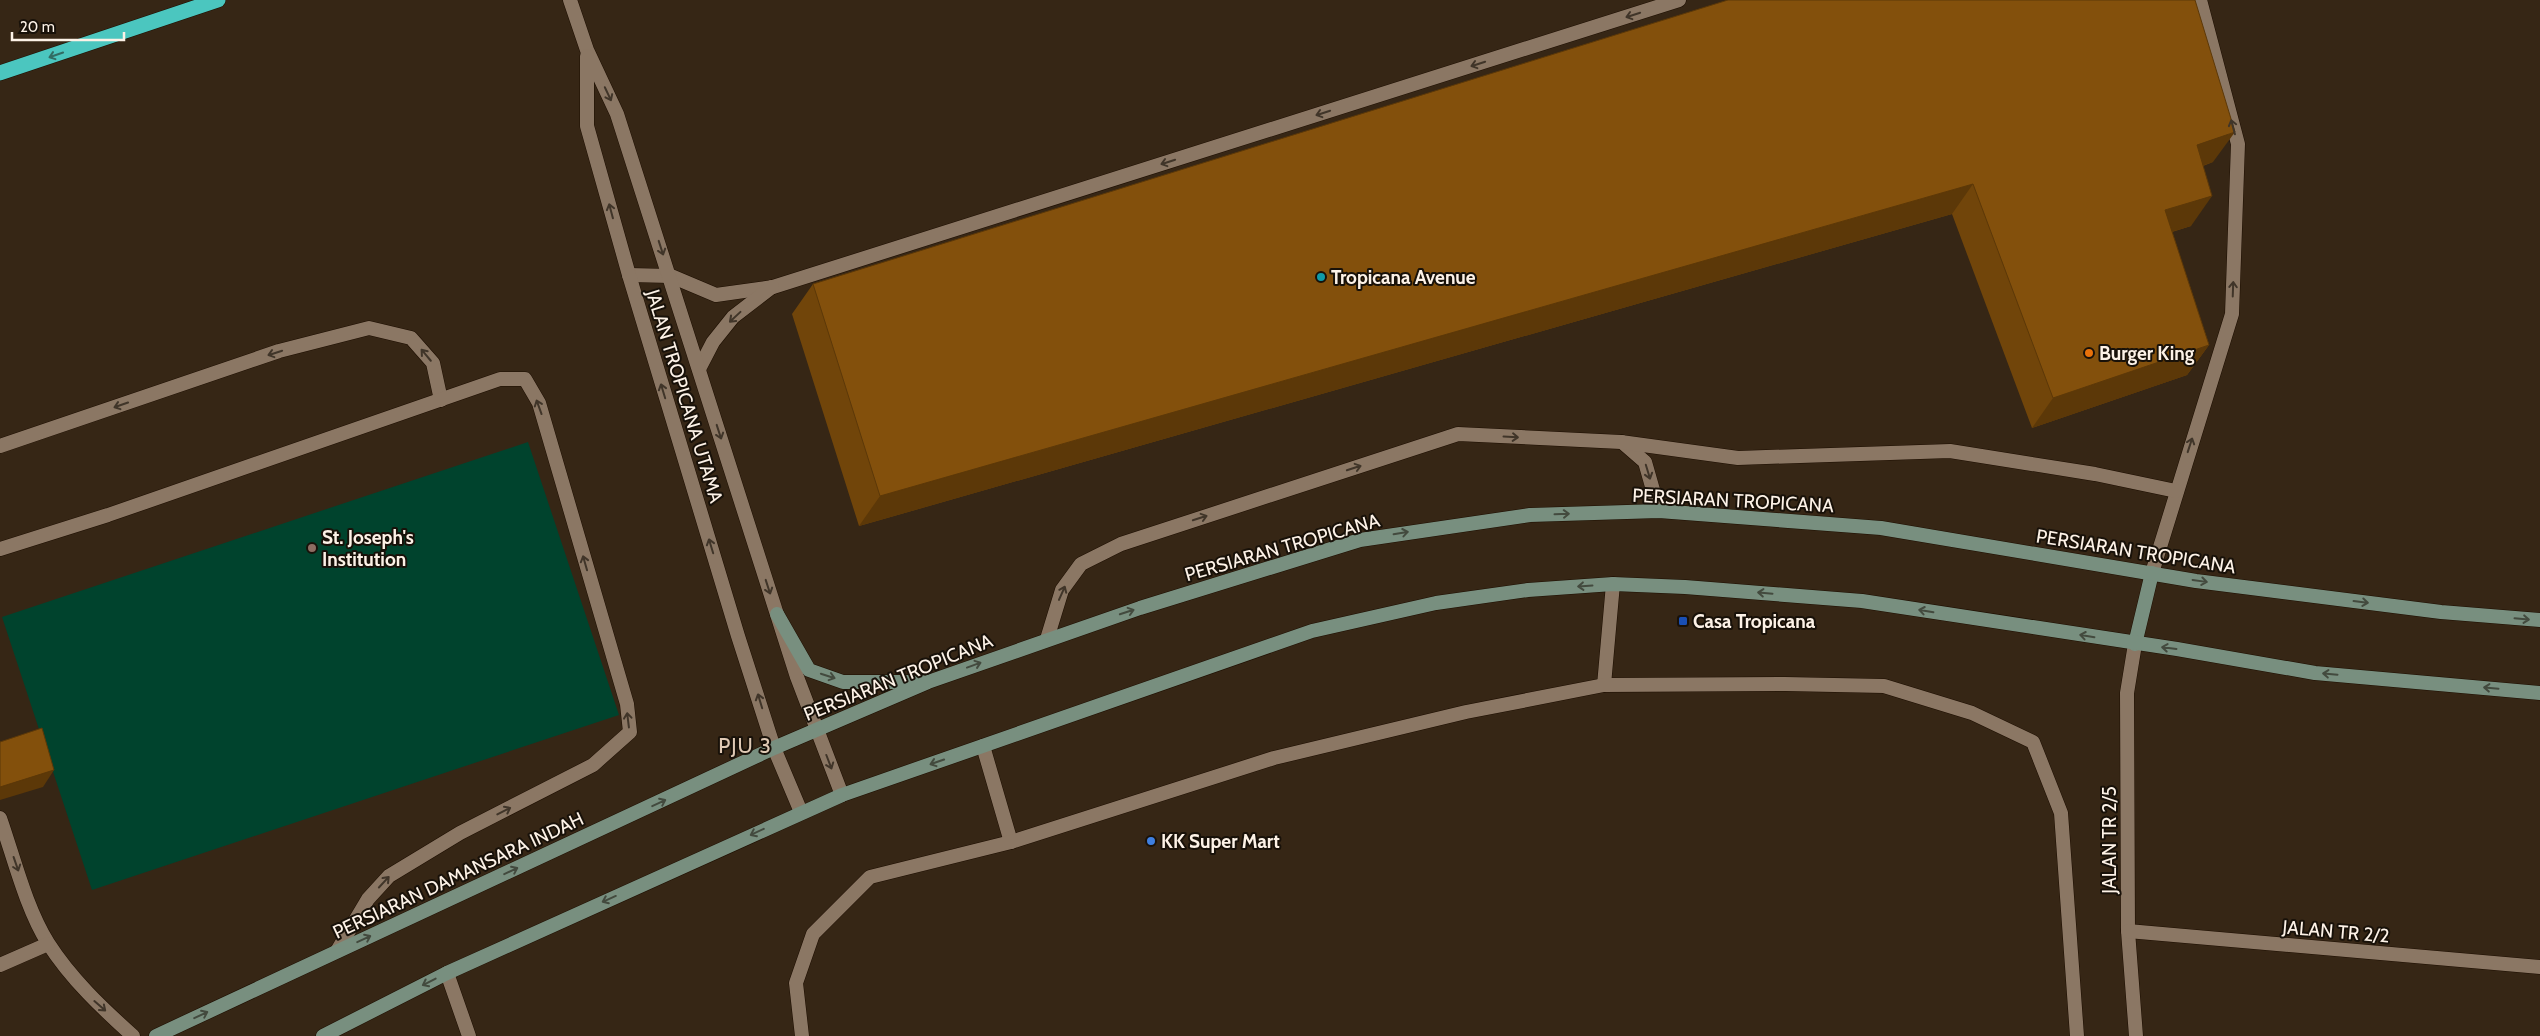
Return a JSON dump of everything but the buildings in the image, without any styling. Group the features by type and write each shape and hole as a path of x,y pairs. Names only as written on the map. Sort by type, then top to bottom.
{"highway":[{"path":"0,73 218,0"}],"main road":[{"name":"PERSIARAN TROPICANA","path":"774,748 928,682 1047,639 1360,540 1530,515 1660,511 1881,528 2152,573 2441,612 2540,620"},
{"path":"2135,644 2152,573"},
{"path":"323,1036 447,972 842,795 1312,630 1436,603 1528,590 1613,584 1685,587 1862,601 2315,673 2540,693"},
{"path":"777,614 810,670 843,682 928,682"},
{"name":"PERSIARAN DAMANSARA INDAH","path":"156,1036 774,748"}],"street":[{"name":"JALAN TROPICANA UTAMA","path":"570,0 587,50 617,114 671,276 777,614 816,730 842,795"},
{"path":"628,275 671,276 716,295 773,287 1679,0"},
{"path":"2152,573 2232,314 2238,144 2200,0"},
{"name":"JALAN TROPICANA UTAMA","path":"587,50 587,126 628,275 774,748 801,812"},
{"path":"699,369 713,342 733,317 773,287"},
{"path":"0,446 279,351 369,328 411,338 432,363 441,400"},
{"path":"0,549 108,516 500,379 525,379 539,403 626,704 630,732 593,765 460,833 389,876 368,899 337,952"},
{"path":"1047,639 1062,590 1081,564 1121,544 1458,434 1621,442 1738,458 1950,451 2095,474 2176,491"},
{"path":"1621,442 1645,462 1660,511"},
{"path":"1604,685 1613,584"},
{"name":"JALAN TR 2/5","path":"2135,644 2127,693 2128,932 2136,1036"},
{"path":"802,1036 796,983 813,934 870,877 1010,842 1274,758 1466,712 1604,685 1785,684 1884,686 1972,713 2033,742 2061,813 2077,1036"},
{"path":"983,746 1010,842"},
{"path":"0,818 37,921 48,944 94,1001 133,1036"},
{"name":"JALAN TR 2/2","path":"2128,932 2540,967"},
{"path":"0,965 48,944"},
{"path":"447,972 469,1036"}],"green space":[{"path":"528,442 619,715 92,890 2,617"}],"place":[{"name":"Tropicana Avenue","path":"1321,277"},
{"name":"Burger King","path":"2089,353"},
{"name":"St. Joseph's Institution","path":"312,548"},
{"name":"Casa Tropicana","path":"1683,621"},
{"name":"KK Super Mart","path":"1151,841"}],"district":[{"name":"PJU 3","path":"745,746"}]}
